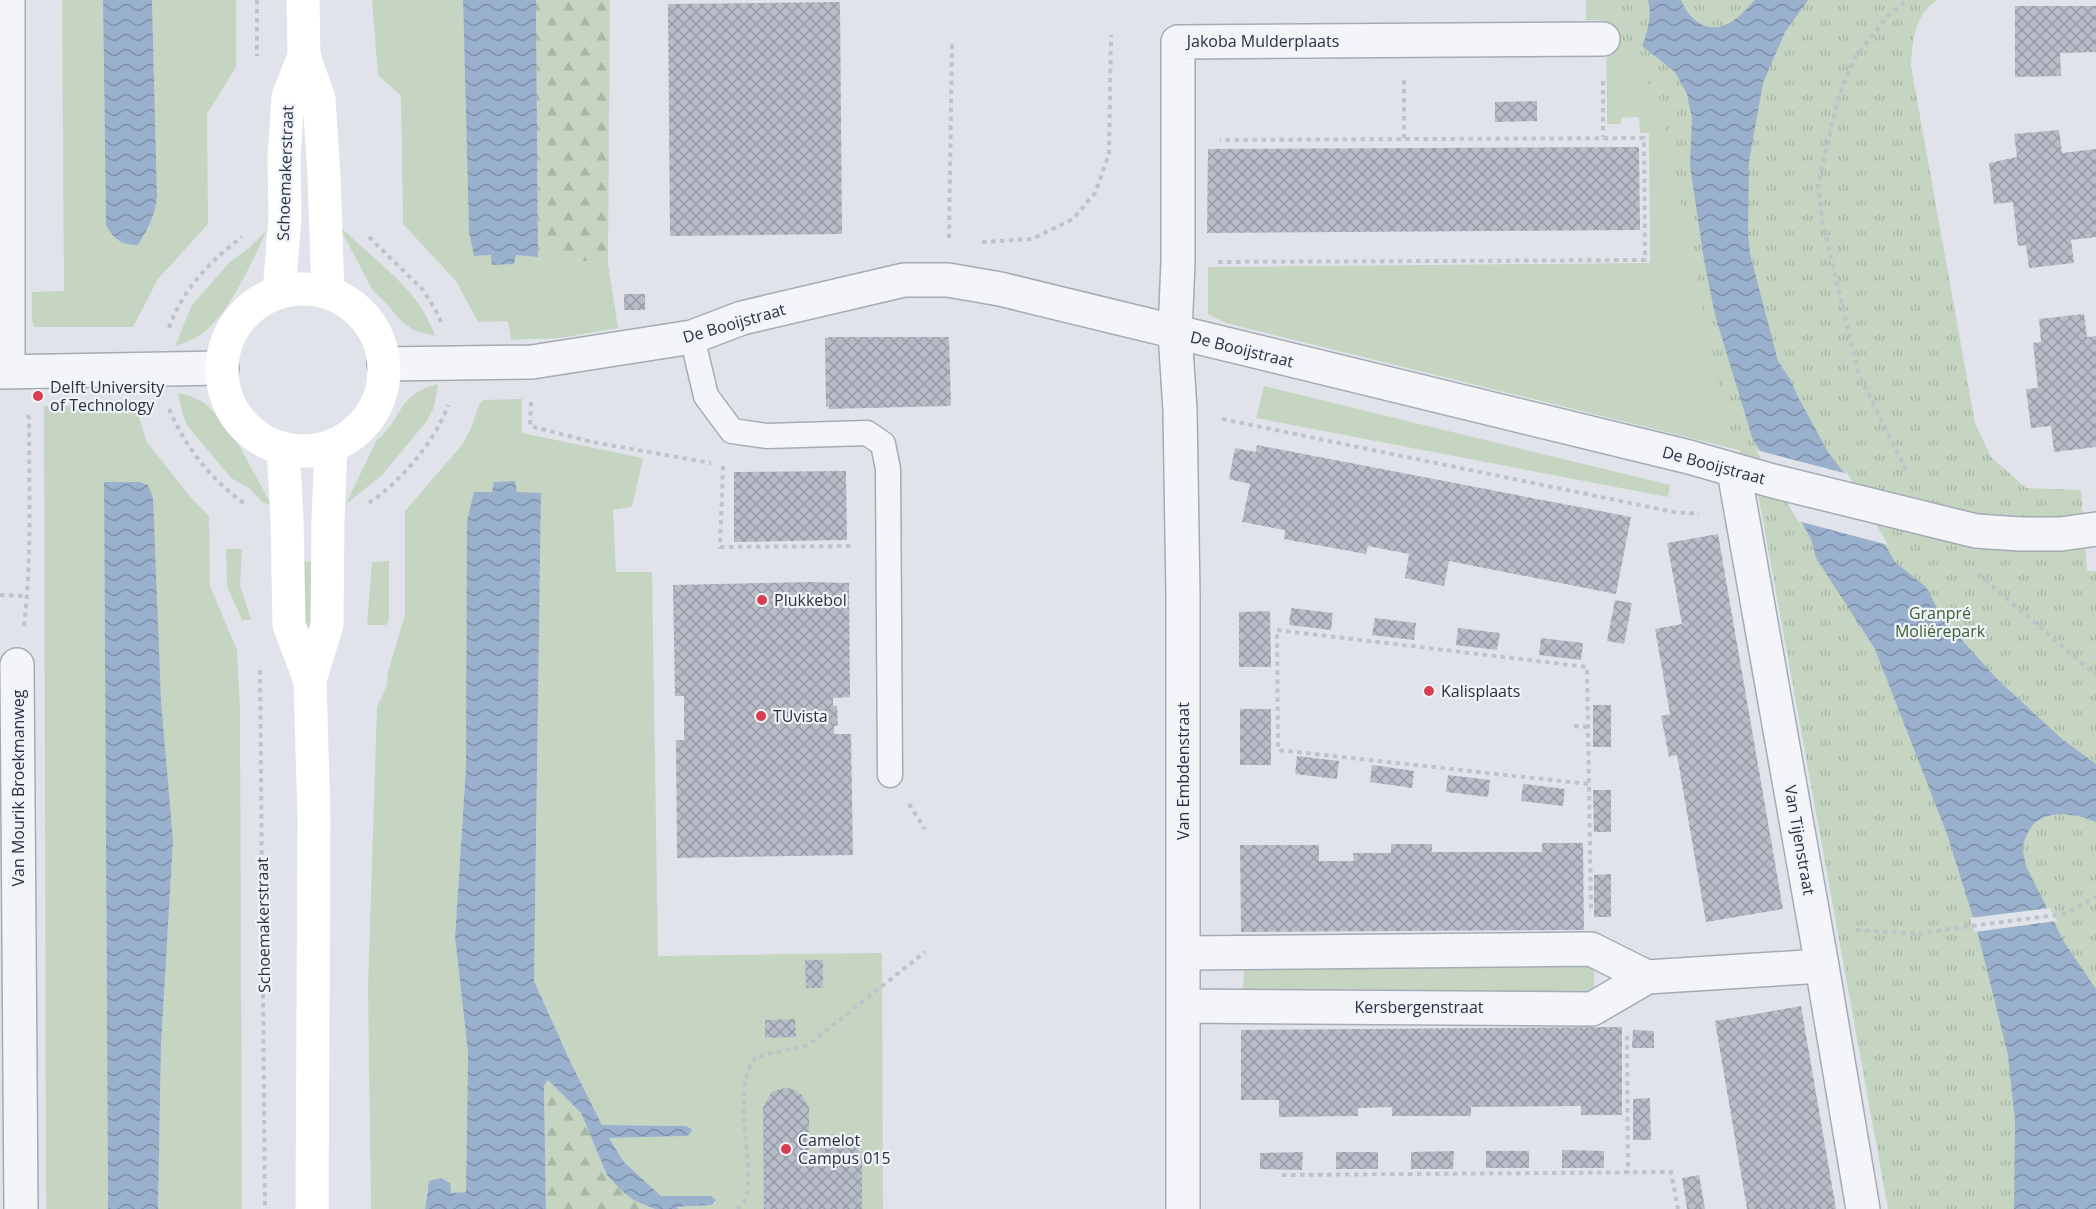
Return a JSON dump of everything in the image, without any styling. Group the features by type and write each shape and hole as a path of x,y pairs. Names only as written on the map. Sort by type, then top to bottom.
{"main road":[{"name":"Schoemakerstraat","path":"303,0 304,56 319,99 328,293"},
{"name":"Schoemakerstraat","path":"279,293 285,218 284,177 288,97 304,56"},
{"path":"304,290 328,293 349,304 367,320 381,348 384,379 375,407 357,430 344,440 315,450 299,451 283,448 266,442 251,432 239,419 224,387 222,368 224,351 239,321 264,299 279,293 304,290"},
{"path":"312,1209 314,818 310,680 327,625 331,446"},
{"path":"283,448 288,536 289,625 310,680"}],"street":[{"path":"5,14 4,372 222,368"},
{"name":"Jakoba Mulderplaats","path":"1174,333 1178,262 1178,42 1602,39"},
{"name":"De Booijstraat","path":"384,363 532,362 692,337 742,318 904,280 948,280 1000,289 1689,457 1734,471 1939,523 1976,531 2020,534 2061,534 2096,529"},
{"name":"Van Embdenstraat","path":"1174,333 1180,410 1183,594 1182,1209"},
{"name":"Van Tijenstraat","path":"1734,471 1820,951 1863,1209"},
{"name":"Van Mourik Broekmanweg","path":"17,665 10,905 21,1209"},
{"name":"Kersbergenstraat","path":"1183,953 1591,950 1637,984"},
{"name":"Kersbergenstraat","path":"1183,1006 1592,1009 1637,984 1820,951"}],"lane":[{"path":"692,337 706,396 732,431 767,436 867,434 883,444 888,470 890,775"}],"path":[{"path":"257,0 257,58"},
{"path":"1907,0 1889,15 1855,57 1839,95 1818,184 1822,221 1859,375 1899,459 1939,523 1978,574 2096,675"},
{"path":"949,244 1032,239 1073,219 1095,193 1108,154 1111,35"},
{"path":"1602,39 1604,137"},
{"path":"1404,41 1404,139"},
{"path":"948,280 952,44"},
{"path":"1178,140 1644,138 1645,260 1178,262"},
{"path":"366,232 372,241 394,260"},
{"path":"216,258 247,233"},
{"path":"532,362 530,426 592,442 723,465 720,547 888,546"},
{"path":"4,372 29,418 27,596 17,665"},
{"path":"1180,410 1674,512 1743,517"},
{"path":"362,508 384,493 400,478"},
{"path":"216,481 253,511"},
{"path":"0,595 27,596"},
{"path":"1588,784 1278,750 1276,630 1587,667 1591,950"},
{"name":"Schoemakerstraat","path":"260,664 265,1209"},
{"path":"1574,726 1587,728"},
{"path":"1820,951 1858,930 1921,934 1948,928 2064,914 2096,897"},
{"path":"738,1209 747,1196 743,1116 747,1072 755,1057 808,1045 925,952"},
{"path":"1628,1173 1637,984"},
{"path":"1282,1175 1671,1173 1678,1209"}],"green space":[{"path":"62,0 103,0 106,226 119,241 138,245 155,210 157,197 152,0 236,0 236,67 207,114 208,224 158,279 133,327 34,327 32,320 32,292 64,291"},
{"path":"372,0 463,0 469,232 474,256 491,255 493,265 514,264 516,255 608,263 618,328 560,338 511,340 508,321 478,322 456,281 403,224 401,96 378,75"},
{"path":"536,0 610,0 608,263 538,257"},
{"path":"1586,0 1648,0 1675,72 1763,456 1226,323 1208,314 1208,267 1650,263 1649,133 1640,133 1639,117 1621,118 1621,124 1607,124 1606,21 1586,20"},
{"name":"Granpré Moliérepark","path":"1616,0 1938,0 1919,20 1914,38 1911,66 1975,423 1991,457 2026,488 2081,490 2087,571 2096,571 2096,1209 1888,1209 1759,499 1724,412 1660,99 1625,51"},
{"path":"340,228 404,286 422,309 435,336 413,330 400,320 373,291"},
{"path":"267,230 239,287 221,315 200,335 175,346 192,305 230,262"},
{"path":"438,384 434,407 427,421 381,476 346,504 376,441 385,433 401,408 414,394"},
{"path":"1264,386 1670,485 1668,497 1256,418"},
{"path":"178,393 203,402 215,413 239,445 272,506 262,502 250,489 231,478 187,425"},
{"path":"522,399 522,433 643,458 632,507 613,510 616,572 652,572 658,956 882,953 883,1209 678,1209 676,1207 712,1205 716,1202 711,1196 661,1196 624,1162 609,1138 687,1136 692,1129 686,1126 602,1125 534,981 541,493 517,493 515,482 494,482 466,767 455,937 468,1053 466,1192 451,1193 427,1188 425,1209 371,1209 368,987 377,707 387,685 388,672 405,615 405,511 462,445 483,400"},
{"path":"44,406 132,406 136,408 147,442 191,498 209,516 210,586 237,650 240,710 242,1209 158,1209 161,1046 173,841 139,482 104,483 108,1209 46,1209"},
{"path":"226,549 242,549 240,585 251,620 242,620 227,586"},
{"path":"317,561 313,638 303,636 299,562"},
{"path":"389,561 389,620 386,625 367,625 372,562"},
{"path":"1594,964 1594,993 1243,993 1244,966"},
{"path":"548,1080 581,1113 607,1175 635,1201 655,1209 546,1209 544,1086"}],"water":[{"path":"103,0 152,0 157,197 155,210 138,245 119,241 106,226"},
{"path":"463,0 536,0 538,257 516,255 514,264 492,265 491,255 474,256 469,232"},
{"path":"1648,0 1681,0 1690,15 1702,25 1717,27 1737,18 1755,0 1808,0 1785,32 1763,83 1749,161 1750,254 1778,361 1790,379 1828,452 1844,473 1895,562 1926,587 1943,619 1997,679 2062,739 2096,764 2096,822 2066,814 2043,818 2031,827 2022,847 2026,866 2064,942 2096,989 2096,1209 2014,1209 2015,1122 2008,1055 1977,930 1947,834 1875,649 1816,558 1811,539 1752,437 1715,315 1704,260 1690,166 1692,118 1687,94 1675,72 1642,46 1649,23"},
{"path":"515,481 517,492 541,493 534,981 602,1125 686,1126 692,1129 687,1136 609,1138 624,1162 661,1196 711,1196 716,1200 712,1205 655,1209 635,1201 623,1192 607,1175 581,1113 548,1080 544,1086 546,1209 425,1209 429,1181 441,1178 450,1183 451,1193 466,1192 468,1053 455,937 466,767 467,521 474,492 492,492 494,482"},
{"path":"104,482 139,482 148,485 153,498 161,701 173,841 161,1046 158,1209 108,1209"}],"pier":[{"path":"1756,450 1848,474 1888,545 1798,521"},
{"path":"2050,908 2057,921 1975,932 1970,918"}],"building":[{"path":"840,2 842,234 670,236 668,4"},
{"path":"2015,6 2096,6 2096,52 2060,53 2061,76 2015,77"},
{"path":"1537,101 1537,121 1495,122 1495,102"},
{"path":"2059,130 2062,153 2096,149 2096,237 2071,240 2074,263 2029,268 2026,245 2018,246 2013,202 1994,204 1989,163 2017,157 2014,134"},
{"path":"1639,147 1640,230 1207,233 1208,149"},
{"path":"624,294 645,294 645,310 624,310"},
{"path":"2084,314 2087,337 2096,336 2096,447 2054,452 2051,426 2031,428 2026,389 2038,388 2033,343 2041,342 2039,319"},
{"path":"949,337 951,405 829,409 829,406 826,407 825,338"},
{"path":"1257,445 1631,517 1616,594 1449,561 1444,586 1405,578 1409,554 1368,546 1366,554 1284,539 1285,530 1242,522 1250,484 1229,479 1235,448 1256,452"},
{"path":"846,471 847,540 734,542 734,472"},
{"path":"1718,534 1783,909 1706,922 1677,755 1669,757 1661,716 1670,714 1655,629 1682,624 1667,543"},
{"name":"TUvista","path":"849,583 850,697 833,698 833,706 837,706 838,726 834,726 834,734 851,734 853,855 677,858 676,740 684,740 684,696 675,696 673,585"},
{"path":"1615,600 1632,603 1624,644 1607,641"},
{"path":"1291,608 1333,613 1331,630 1289,625"},
{"path":"1270,611 1271,667 1239,667 1239,612"},
{"path":"1375,618 1416,623 1414,640 1372,635"},
{"path":"1458,628 1500,633 1497,650 1456,645"},
{"path":"1541,638 1583,643 1581,660 1539,655"},
{"path":"1593,705 1611,705 1611,747 1593,747"},
{"path":"1240,709 1271,709 1271,765 1240,765"},
{"path":"1297,756 1339,761 1337,779 1295,774"},
{"path":"1372,765 1414,771 1412,788 1370,782"},
{"path":"1448,775 1490,780 1488,797 1446,792"},
{"path":"1523,784 1565,789 1563,806 1521,801"},
{"path":"1593,790 1611,790 1611,832 1594,832"},
{"path":"1544,843 1583,843 1584,930 1241,932 1240,845 1319,845 1319,861 1354,861 1353,853 1391,853 1391,844 1432,844 1432,852 1542,852"},
{"path":"1611,874 1611,917 1594,917 1594,875"},
{"path":"805,960 823,960 823,988 806,988"},
{"path":"1801,1006 1836,1209 1747,1209 1715,1021"},
{"path":"795,1019 796,1037 765,1038 765,1020"},
{"path":"1622,1027 1622,1115 1581,1115 1581,1106 1471,1107 1470,1116 1392,1116 1392,1107 1358,1108 1358,1116 1279,1117 1279,1100 1241,1100 1241,1030"},
{"path":"1633,1030 1654,1031 1654,1048 1632,1048"},
{"name":"Camelot Campus 015","path":"791,1088 802,1095 809,1107 809,1161 816,1162 822,1145 834,1139 852,1142 859,1151 862,1159 862,1209 764,1209 763,1107 772,1092"},
{"path":"1650,1098 1651,1140 1633,1140 1633,1099"},
{"path":"1562,1150 1604,1151 1604,1168 1562,1168"},
{"path":"1454,1151 1453,1169 1411,1169 1411,1152"},
{"path":"1486,1151 1529,1151 1529,1168 1486,1168"},
{"path":"1303,1152 1302,1170 1260,1169 1260,1153"},
{"path":"1336,1152 1378,1152 1378,1169 1336,1169"},
{"path":"1699,1175 1705,1209 1687,1209 1682,1178"}],"place":[{"name":"Delft University of Technology","path":"38,396"},
{"name":"Plukkebol","path":"762,600"},
{"name":"Kalisplaats","path":"1429,691"},
{"name":"TUvista","path":"761,716"},
{"name":"Camelot Campus 015","path":"786,1149"}]}
